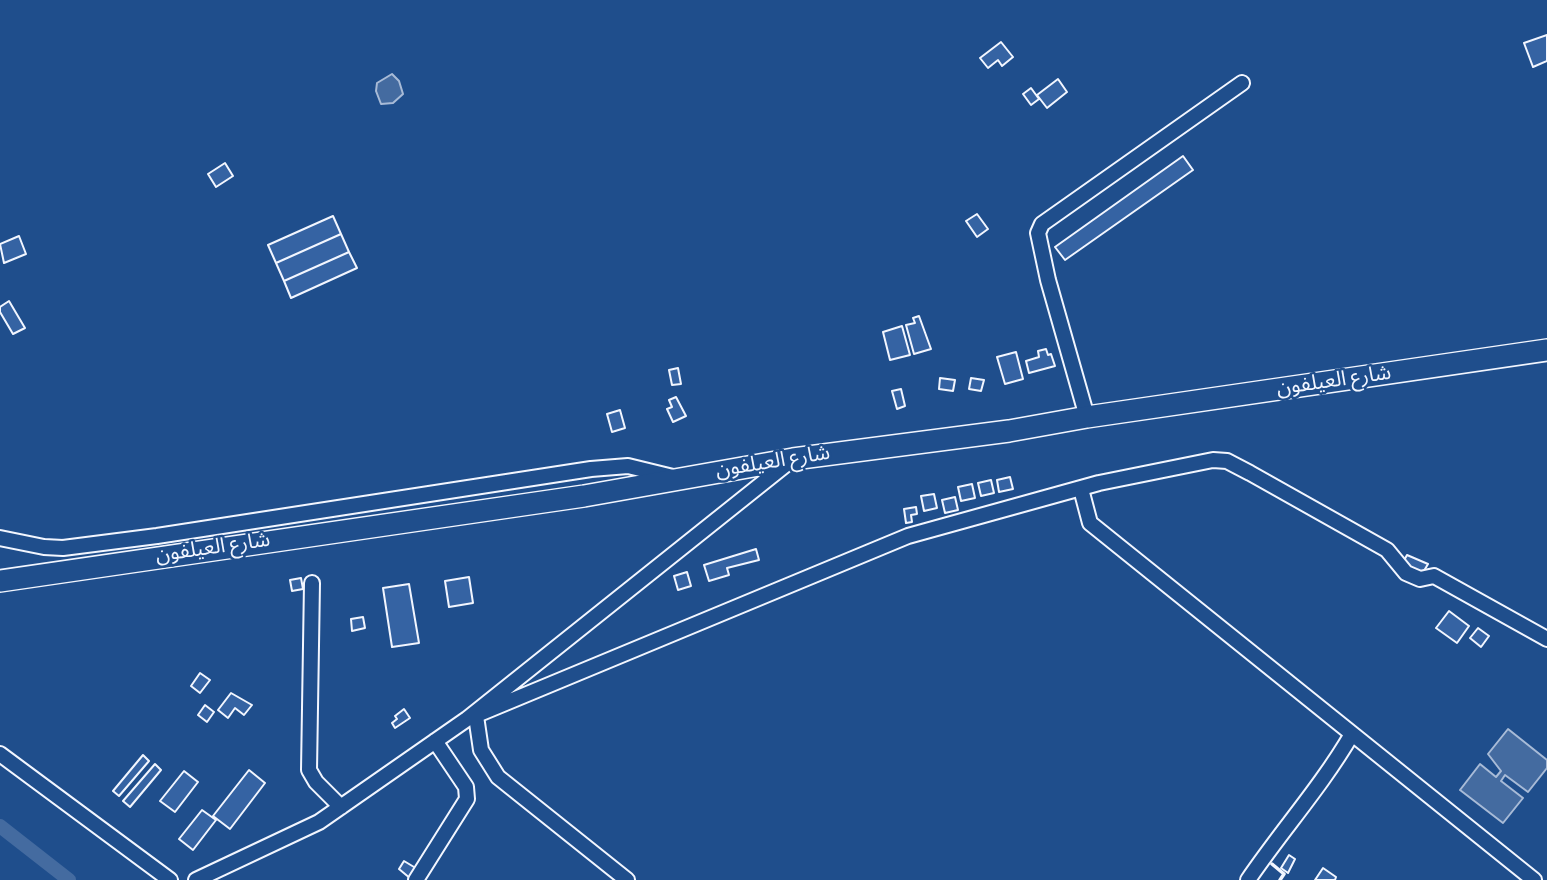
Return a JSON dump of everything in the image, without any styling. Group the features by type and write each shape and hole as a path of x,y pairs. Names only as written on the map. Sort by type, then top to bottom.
{"highway":[{"name":"شارع العيلفون","path":"0,581 583,496 793,459 1009,431 1087,417 1547,350"}],"street":[{"path":"1087,417 1048,280 1038,233 1042,224 1242,83"},
{"path":"198,880 297,835 471,717 793,459"},
{"path":"471,717 514,702 584,668 908,536 1082,489 1213,460 1227,461 1387,550 1406,573 1420,579 1434,576 1547,639"},
{"path":"0,538 44,548 63,548 591,469 628,466 678,479"},
{"path":"1082,489 1090,523 1534,880"},
{"path":"312,583 309,770 341,807"},
{"path":"471,717 481,750 498,777 627,880"},
{"path":"1248,880 1273,844 1313,797 1352,734"},
{"path":"416,880 467,799 466,787 435,741"},
{"path":"0,754 170,880"}],"water":[{"path":"392,74 399,81 403,94 393,103 381,104 376,91 377,83"},
{"path":"1508,729 1547,760 1547,768 1528,792 1505,775 1501,781 1523,798 1503,823 1460,790 1480,764 1496,777 1501,771 1488,754"}],"building":[{"path":"1547,35 1547,61 1533,67 1524,43"},
{"path":"1001,42 1013,57 1002,66 998,60 988,68 980,58"},
{"path":"1058,79 1067,92 1047,108 1037,95"},
{"path":"1031,88 1039,99 1031,105 1023,94"},
{"path":"1183,156 1193,170 1065,260 1055,247"},
{"path":"225,163 233,176 216,187 208,174"},
{"path":"977,214 988,229 977,237 966,221"},
{"path":"333,216 341,234 276,263 268,245"},
{"path":"341,234 349,252 284,281 276,263"},
{"path":"19,236 26,254 4,263 0,244"},
{"path":"349,252 357,268 291,298 284,281"},
{"path":"9,301 25,328 13,334 0,312 0,307"},
{"path":"919,316 931,349 914,354 906,325 915,323 913,318"},
{"path":"902,326 910,355 890,360 883,332"},
{"path":"1046,349 1055,366 1029,373 1026,361 1039,357 1038,351"},
{"path":"1016,352 1023,379 1005,384 997,357"},
{"path":"678,368 681,384 672,385 669,370"},
{"path":"940,378 955,380 953,391 939,389"},
{"path":"971,378 984,380 981,391 969,389"},
{"path":"901,389 905,406 897,409 892,391"},
{"path":"676,397 686,416 673,422 667,409 672,407 669,400"},
{"path":"620,410 625,428 612,432 607,414"},
{"path":"1010,477 1013,489 999,492 997,480"},
{"path":"991,480 994,493 981,496 978,483"},
{"path":"972,484 975,498 961,501 958,487"},
{"path":"934,494 937,508 924,511 921,496"},
{"path":"955,497 958,510 945,513 942,500"},
{"path":"916,507 917,514 911,515 912,522 906,523 904,509"},
{"path":"756,549 759,560 727,568 729,575 709,581 704,565"},
{"path":"1407,555 1428,564 1421,576 1402,564"},
{"path":"687,572 691,586 678,590 674,576"},
{"path":"469,577 473,603 449,607 445,581"},
{"path":"301,578 303,589 292,591 290,580"},
{"path":"409,584 419,643 392,647 383,588"},
{"path":"1449,611 1469,626 1457,643 1436,628"},
{"path":"363,617 365,628 352,631 351,619"},
{"path":"1478,628 1489,636 1481,647 1470,638"},
{"path":"200,673 210,680 200,693 191,686"},
{"path":"231,693 252,705 244,715 235,708 228,718 218,710"},
{"path":"205,705 214,712 207,722 198,715"},
{"path":"404,709 410,718 395,728 392,723 397,719 395,716"},
{"path":"143,755 149,761 119,796 113,791"},
{"path":"155,764 161,770 130,807 123,801"},
{"path":"249,770 265,783 230,829 213,816"},
{"path":"184,771 198,782 175,812 160,801"},
{"path":"202,810 216,820 193,850 179,839"},
{"path":"1289,855 1295,859 1288,873 1281,868"},
{"path":"404,861 419,870 411,879 399,869"},
{"path":"1323,868 1336,877 1335,880 1315,880"}],"waterway":[{"path":"0,826 69,880"}],"wall":[{"path":"1272,864 1284,874 1280,880"}]}
